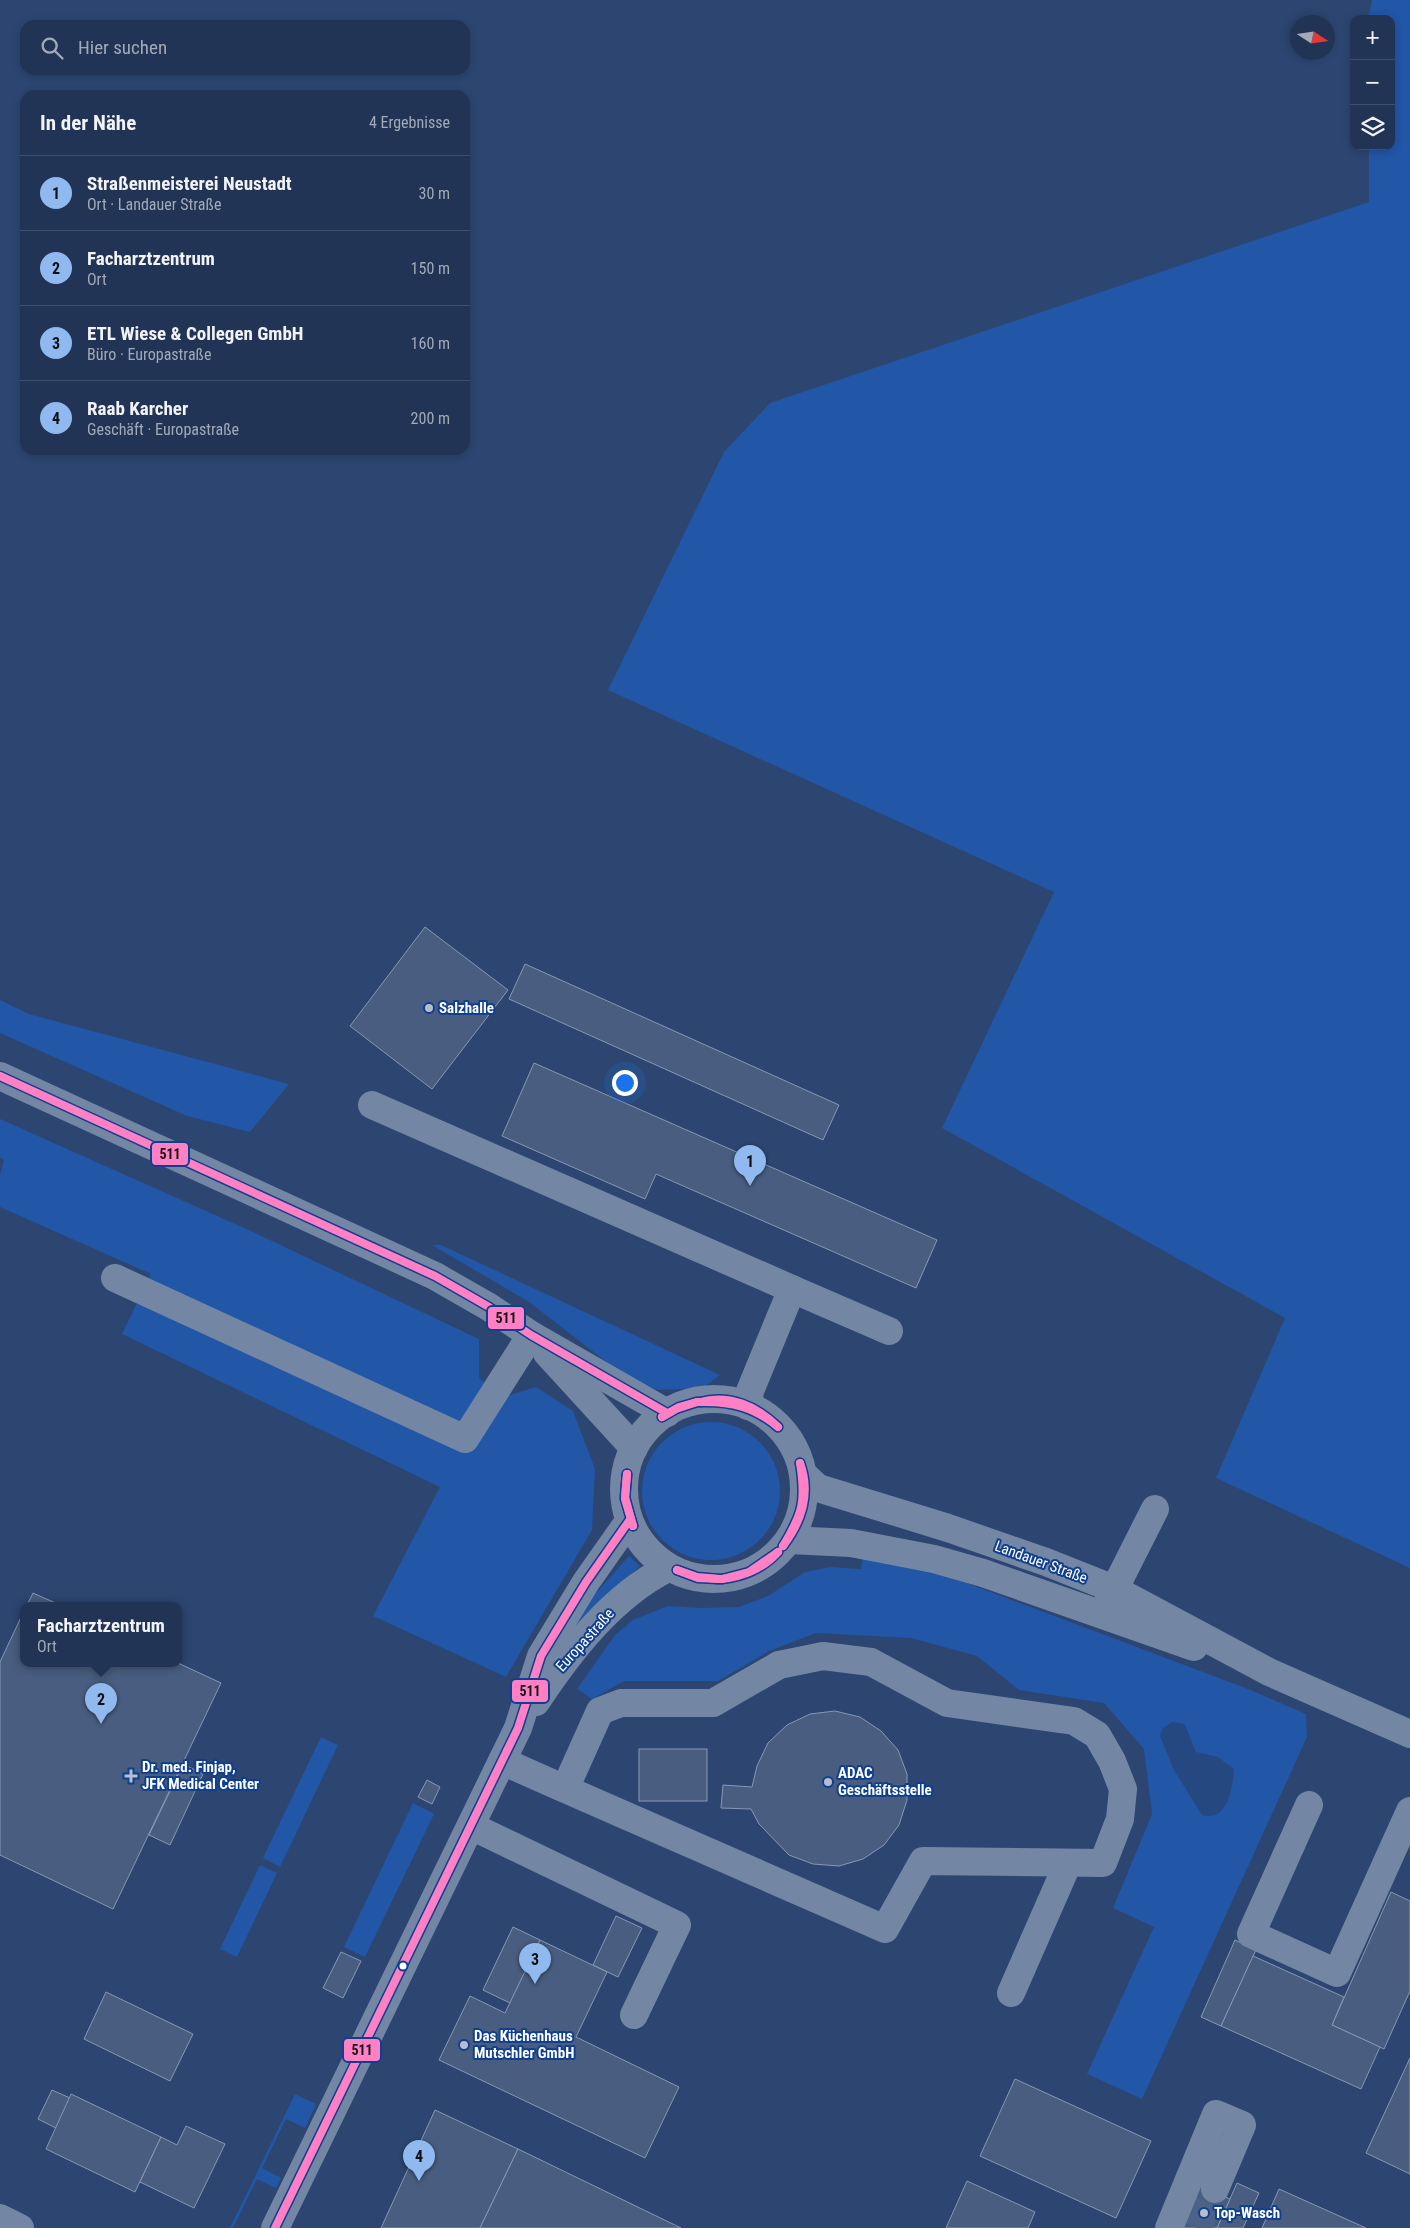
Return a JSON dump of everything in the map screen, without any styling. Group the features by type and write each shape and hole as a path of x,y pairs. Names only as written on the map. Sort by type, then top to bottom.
{"main road":[{"path":"0,1076 435,1276 489,1307 531,1335 667,1413"},
{"path":"531,1335 634,1448"},
{"path":"707,1400 728,1400 748,1406 768,1417 785,1433 797,1453 804,1475 805,1497 800,1519 789,1540 771,1560 748,1574 721,1580 693,1578 668,1568 645,1548 630,1521 624,1497 626,1472 634,1448 654,1422 686,1404 707,1400"},
{"name":"Landauer Straße","path":"804,1475 818,1488 948,1528 1046,1562 1114,1589 1269,1672 1410,1734"},
{"name":"Landauer Straße","path":"789,1540 851,1544 934,1559 982,1573 1269,1672"}],"street":[{"path":"372,1104 889,1331"},
{"path":"115,1278 465,1439 531,1335"},
{"path":"748,1406 750,1391 792,1288"},
{"path":"1101,1615 1156,1510"},
{"name":"Europastraße","path":"275,2228 518,1728 541,1656 586,1582 630,1521"},
{"name":"Europastraße","path":"518,1728 565,1658 613,1608 650,1577 668,1568"},
{"path":"502,1762 885,1929 923,1860 1103,1862 1120,1818 1123,1789 1112,1761 1097,1735 1074,1721 947,1703 871,1662 823,1656 780,1664 713,1703 621,1703 600,1711 565,1789"},
{"path":"1309,1805 1251,1934 1337,1973 1410,1811"},
{"path":"471,1826 678,1925 634,2015"},
{"path":"1011,1993 1068,1863"},
{"path":"1169,2228 1216,2114 1242,2124 1215,2189"},
{"path":"0,2218 20,2228"}],"shaded area":[{"path":"1372,0 1410,0 1410,1568 1216,1478 1285,1318 942,1128 1054,892 608,690 724,452 770,403 1369,202 1369,150 1395,150 1395,15 1369,15"},
{"path":"0,1000 29,1014 289,1084 250,1132 187,1116 0,1033"},
{"path":"0,1119 253,1232 479,1339 479,1378 504,1397 536,1387 573,1411 595,1469 592,1530 506,1677 373,1616 440,1487 122,1334 151,1274 0,1207 0,1175 4,1160 0,1158"},
{"path":"432,1245 441,1245 720,1375 703,1388 657,1390 626,1377 529,1302"},
{"path":"711,1422 737,1428 749,1434 759,1443 768,1453 774,1465 780,1491 774,1517 768,1529 759,1539 749,1548 737,1554 711,1560 685,1554 673,1548 663,1539 654,1529 648,1517 642,1491 648,1465 654,1453 663,1443 673,1434 685,1428"},
{"path":"629,1556 640,1566 599,1604 575,1635 570,1628 587,1603"},
{"path":"863,1556 940,1573 1248,1689 1306,1714 1307,1737 1142,2099 1087,2074 1154,1927 1113,1908 1152,1814 1144,1749 1104,1703 1019,1690 977,1656 911,1638 816,1633 769,1651 718,1681 624,1681 592,1699 577,1689 615,1635 633,1620 668,1606 700,1608 739,1607 768,1596 805,1572 830,1567 861,1569"},
{"path":"1172,1722 1184,1724 1196,1752 1218,1757 1234,1769 1230,1793 1218,1814 1211,1816 1202,1815 1174,1770 1160,1736 1163,1728"},
{"path":"321,1737 338,1745 280,1867 263,1858"},
{"path":"413,1803 434,1814 365,1957 344,1947"},
{"path":"260,1865 277,1873 237,1957 220,1949"},
{"path":"295,2094 316,2104 305,2128 286,2119 262,2168 281,2178 276,2188 257,2179 233,2228 230,2228"}],"building":[{"name":"Salzhalle","path":"425,927 508,990 432,1089 350,1026"},
{"path":"525,964 839,1105 823,1140 509,999"},
{"path":"534,1063 937,1240 916,1288 656,1174 645,1199 502,1136"},
{"path":"33,1593 53,1602 28,1602"},
{"path":"20,1619 20,1667 182,1667 182,1665 221,1683 113,1909 0,1855 0,1662"},
{"path":"835,1711 860,1717 881,1731 898,1750 907,1774 907,1800 899,1825 884,1845 863,1859 839,1866 813,1864 789,1855 759,1824 751,1809 721,1808 723,1785 752,1787 757,1766 768,1743 787,1725 810,1714"},
{"path":"639,1749 707,1749 707,1801 639,1801"},
{"path":"183,1764 203,1774 170,1845 149,1835"},
{"path":"427,1780 440,1787 432,1804 418,1797"},
{"path":"1391,1892 1410,1901 1410,1991 1384,2049 1332,2025"},
{"path":"616,1916 642,1928 618,1977 593,1965"},
{"path":"513,1927 540,1940 510,2003 483,1990"},
{"path":"540,1940 607,1972 576,2037 679,2087 645,2158 439,2060 470,1996 505,2013"},
{"path":"1235,1940 1256,1950 1221,2026 1201,2017"},
{"path":"341,1952 361,1961 343,1998 323,1988"},
{"path":"1253,1956 1344,1997 1332,2025 1380,2047 1361,2089 1221,2026"},
{"path":"106,1992 193,2034 170,2081 84,2039"},
{"path":"1410,2058 1410,2174 1366,2153"},
{"path":"1015,2079 1151,2141 1116,2218 980,2156"},
{"path":"52,2090 70,2098 56,2128 38,2119"},
{"path":"71,2094 161,2137 135,2192 46,2149"},
{"path":"435,2110 518,2149 480,2228 381,2228"},
{"path":"186,2126 225,2144 194,2208 140,2182 161,2137 177,2145"},
{"path":"518,2149 681,2228 480,2228"},
{"path":"967,2181 1035,2212 1028,2228 946,2228"},
{"path":"1237,2183 1259,2193 1243,2228 1217,2228"},
{"name":"Top-Wasch","path":"1199,2185 1230,2199 1217,2228 1179,2228"},
{"path":"1279,2189 1366,2228 1262,2228"}],"tunnel":[{"path":"1197,2228 1215,2189"}],"transit line":[{"name":"511","path":"0,1076 435,1276 489,1307 531,1335 667,1413"},
{"name":"511","path":"700,1402 721,1400 742,1404 761,1413 778,1427"},
{"name":"511","path":"662,1417 679,1407 697,1402"},
{"name":"511","path":"662,1417 676,1409 697,1402"},
{"name":"511","path":"700,1402 732,1404 742,1407 751,1410 778,1427"},
{"name":"511","path":"783,1546 799,1515 803,1497 800,1463"},
{"name":"511","path":"783,1546 795,1527 803,1506 805,1485 800,1463"},
{"name":"511","path":"627,1474 625,1497 633,1526"},
{"name":"511","path":"627,1474 625,1499 633,1526"},
{"name":"511","path":"275,2228 518,1728 541,1656 586,1582 629,1521"},
{"name":"511","path":"722,1579 749,1572 778,1552"},
{"name":"511","path":"722,1579 753,1571 778,1552"},
{"name":"511","path":"677,1570 697,1577 719,1579"},
{"name":"511","path":"677,1570 698,1578 719,1579"}],"place":[{"name":"Salzhalle","path":"429,1008"},
{"name":"Straßenmeisterei Neustadt","path":"750,1186"},
{"name":"Facharztzentrum","path":"101,1724"},
{"name":"Dr. med. Finjap, JFK Medical Center","path":"131,1776"},
{"name":"ADAC Geschäftsstelle","path":"828,1782"},
{"name":"ETL Wiese & Collegen GmbH","path":"535,1984"},
{"name":"Das Küchenhaus Mutschler GmbH","path":"464,2045"},
{"name":"Raab Karcher","path":"419,2181"},
{"name":"Top-Wasch","path":"1204,2213"}]}
